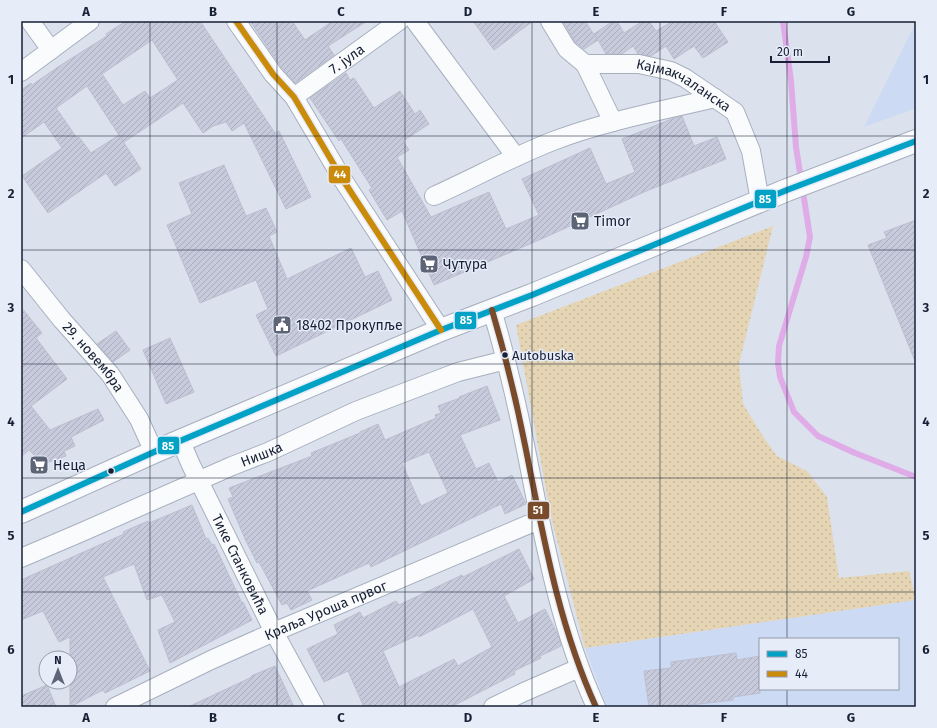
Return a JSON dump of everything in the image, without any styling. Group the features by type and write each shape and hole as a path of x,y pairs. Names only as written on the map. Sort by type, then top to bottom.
{"main road":[{"path":"24,506 181,442 441,330 537,293 786,190 916,141"}],"street":[{"path":"30,21 51,50"},
{"path":"21,72 90,21"},
{"path":"236,21 273,74 294,97 343,180 441,330"},
{"name":"7. јула","path":"294,97 399,21"},
{"path":"415,21 516,157"},
{"path":"550,21 567,49 585,64 613,122"},
{"name":"Кајмакчаланска","path":"585,64 639,64 671,71 685,78 735,112 751,151 760,201"},
{"path":"434,196 516,157 555,141 613,122 715,98"},
{"name":"29. новембра","path":"21,269 62,320 110,374 139,419 154,452"},
{"path":"492,310 506,360 524,439 539,520 560,605 579,668 596,707"},
{"name":"Нишка","path":"21,558 232,466 268,452 363,408 458,372 506,360"},
{"name":"Тике Станковића","path":"181,442 274,632 315,707"},
{"name":"Краља Уроша првог","path":"115,707 211,660 274,632 539,520"},
{"path":"493,707 579,668"}],"shaded area":[{"path":"916,22 916,108 864,127"},
{"path":"773,226 739,364 743,404 777,456 807,471 827,497 839,578 909,571 916,600 585,648 551,517 516,325"},
{"path":"916,600 916,707 607,707 585,648"}],"building":[{"path":"126,21 200,21 275,133 279,131 311,197 286,209 244,123 232,131 226,122 213,126 203,133 183,103 124,142 119,135 141,169 115,186 106,173 48,213 22,176 62,148 44,122 21,138 21,90 31,83 32,85 107,36 106,34","holes":["152,40 178,80 150,98 145,91 123,105 102,74","87,86 119,135 91,153 79,137 77,138 56,108"]},
{"path":"250,21 292,21 305,40 333,21 367,21 328,46 334,55 295,83 281,67"},
{"path":"473,21 533,21 494,50"},
{"path":"567,21 585,21 597,39 594,34 613,21 617,21 624,33 643,21 649,21 656,31 673,21 714,21 728,42 703,58 694,46 674,59 666,46 651,56 638,54 633,46 622,54 606,54 598,40 584,49 575,42 564,23"},
{"path":"346,73 350,80 354,78 374,108 400,91 415,114 420,110 429,124 403,141 409,150 397,157 431,217 489,192 506,229 539,215 522,179 590,148 606,184 635,172 622,139 682,116 694,146 717,137 726,159 644,192 546,237 434,285 402,211 387,220 369,190 372,188 341,139 339,141 310,98"},
{"path":"224,165 246,216 266,208 277,232 269,236 287,279 351,248 365,277 378,271 392,300 276,356 256,315 268,309 256,280 200,303 167,225 192,214 179,183"},
{"path":"916,220 915,361 868,245 887,238 884,232"},
{"path":"21,307 42,333 36,338 67,379 31,406 50,430 98,409 104,420 71,437 75,446 64,451 66,456 43,464 29,450 21,457"},
{"path":"116,331 130,350 113,362 97,344"},
{"path":"170,338 194,392 166,404 143,350"},
{"path":"487,386 500,420 460,435 476,469 489,463 498,482 512,475 526,504 505,514 501,504 371,567 369,563 307,591 312,600 291,610 287,603 282,605 246,541 228,499 233,497 229,488 312,456 311,453 378,424 385,440 436,418 435,415 441,413 438,406 460,398 459,397","holes":["429,452 448,493 421,506 402,463"]},
{"path":"192,505 206,539 208,538 212,545 214,544 242,603 243,602 252,620 170,663 158,630 175,622 162,595 147,600 134,564 103,577 150,671 105,693 103,690 70,707 70,690 78,690 78,650 70,650 70,637 59,642 43,611 21,620 21,580 124,534 123,532 148,521 149,523"},
{"path":"519,549 534,579 504,596 518,623 545,609 559,637 561,646 540,656 541,658 514,671 515,674 451,707 364,707 348,671 324,682 307,649 338,634 334,625 360,612 363,618 396,601 399,605 462,575 463,577","holes":["473,609 492,647 458,666 454,659 399,687 383,651 418,635 419,637"]},
{"path":"736,653 737,660 759,656 760,693 733,697 733,700 674,707 649,707 644,671 671,668 671,662"},
{"path":"275,666 294,707 188,707 252,677 251,676"},
{"path":"38,689 49,690 56,707 21,707 21,696"}],"waterway":[{"path":"783,21 791,81 796,147 810,237 806,257 779,346 778,363 780,377 794,412 818,436 855,453 916,477"}],"transit line":[{"name":"44","path":"236,21 273,74 294,97 343,180 441,330"},
{"name":"85","path":"21,512 154,452 441,330 532,295 787,190 916,141"},
{"name":"51","path":"492,310 522,428 553,578 571,644 596,707"}],"place":[{"name":"Timor","path":"580,221"},
{"name":"Чутура","path":"429,264"},
{"name":"18402 Прокупље","path":"282,325"},
{"name":"Autobuska","path":"505,355"},
{"name":"Неца","path":"39,465"}]}
